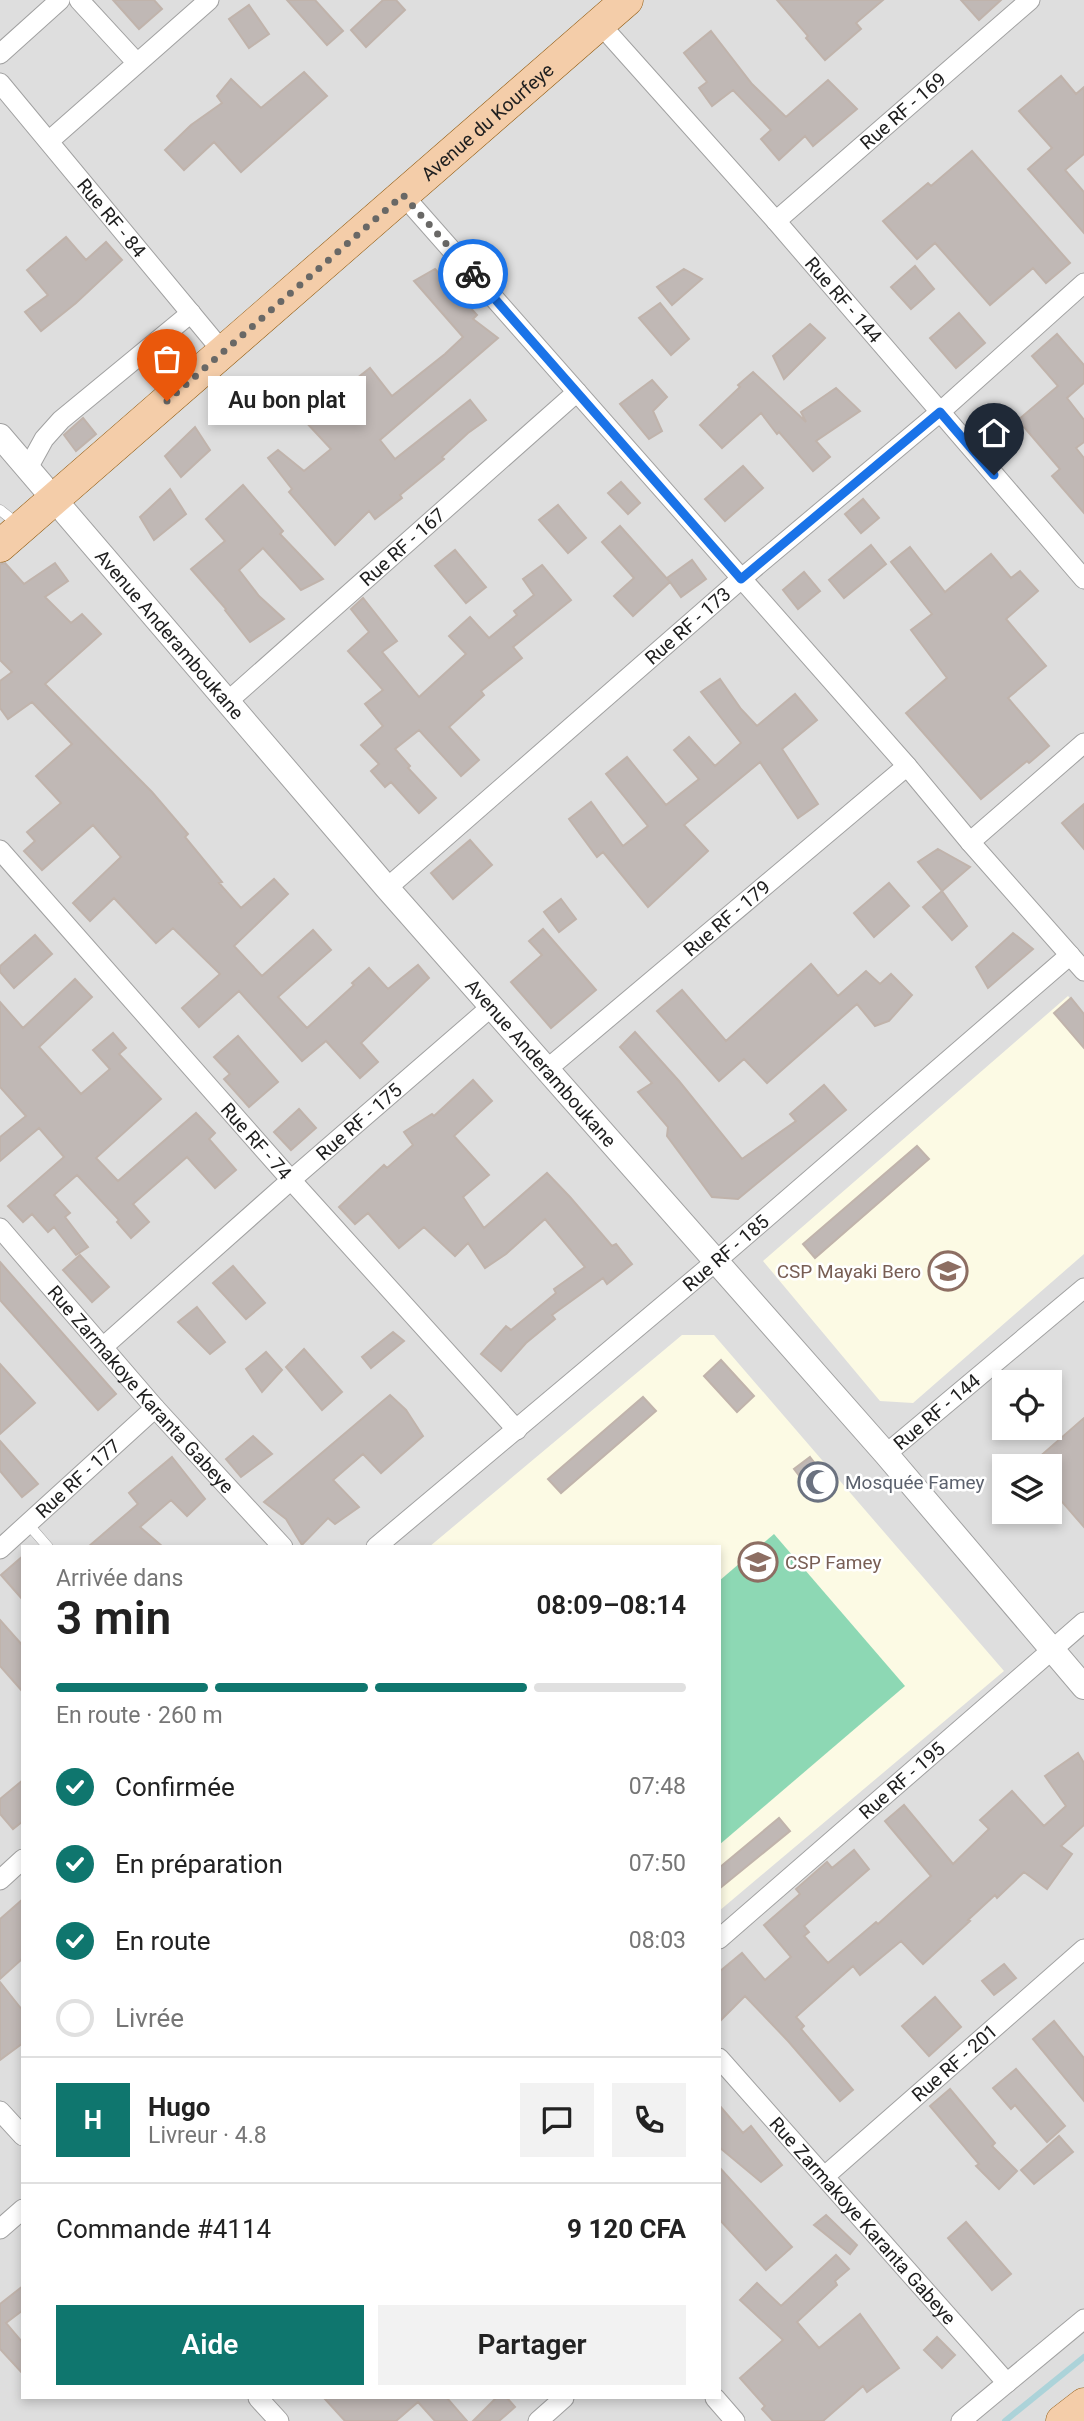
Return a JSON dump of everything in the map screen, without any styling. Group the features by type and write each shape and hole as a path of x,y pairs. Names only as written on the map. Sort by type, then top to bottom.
{"main road":[{"name":"Avenue du Kourfeye","path":"7,528 54,499 627,0"},
{"path":"1062,2421 1084,2404"}],"street":[{"path":"0,54 60,0"},
{"path":"79,0 137,63"},
{"path":"49,141 209,0"},
{"name":"Rue RF - 169","path":"776,221 1030,0"},
{"name":"Rue RF - 144","path":"600,24 776,221 1084,579"},
{"name":"Rue RF - 84","path":"0,83 223,352"},
{"path":"403,195 907,766 1084,971"},
{"name":"Rue RF - 173","path":"387,888 741,579 940,412 1084,283"},
{"path":"27,468 44,439 61,419 191,313"},
{"name":"Rue RF - 167","path":"227,702 577,392"},
{"name":"Avenue Anderamboukane","path":"0,436 387,888 886,1454 1084,1687"},
{"path":"970,842 1084,743"},
{"name":"Rue RF - 179","path":"546,1070 907,766"},
{"name":"Rue RF - 74","path":"0,850 291,1180 517,1430"},
{"name":"Rue RF - 185","path":"378,1545 715,1262 1070,955"},
{"name":"Rue RF - 175","path":"103,1347 491,1007"},
{"name":"Rue Zarmakoye Karanta Gabeye","path":"0,1228 155,1409 281,1545"},
{"name":"Rue RF - 144","path":"886,1454 1084,1288"},
{"name":"Rue RF - 177","path":"0,1549 155,1409"},
{"name":"Rue RF - 195","path":"721,1937 1084,1622"},
{"path":"0,1880 21,1862"},
{"name":"Rue RF - 201","path":"825,2176 1084,1950"},
{"name":"Rue Zarmakoye Karanta Gabeye","path":"721,2060 1007,2383"},
{"path":"0,2111 21,2134"},
{"path":"0,2229 21,2211"},
{"path":"961,2421 1084,2319"},
{"path":"259,2399 279,2421"},
{"path":"538,2421 563,2399"},
{"path":"716,2399 736,2421"}],"lane":[{"path":"27,1524 46,1545"}],"shaded area":[{"path":"0,0 1084,0 1084,2421 0,2421"},
{"path":"1068,996 1084,1014 1084,1254 913,1403 880,1401 763,1261"},
{"path":"682,1335 714,1335 1004,1671 721,1909 721,1545 431,1545"}],"green space":[{"path":"774,1534 905,1686 721,1843 721,1579"}],"building":[{"path":"113,0 154,0 162,9 139,29"},
{"path":"287,0 315,0 343,31 327,45"},
{"path":"383,0 396,0 405,10 366,47 351,30"},
{"path":"777,0 883,0 856,23 861,29 825,60"},
{"path":"961,0 1001,0 979,20"},
{"path":"249,5 269,34 249,48 229,19"},
{"path":"711,31 752,84 786,117 828,80 857,109 813,146 805,136 779,160 761,139 771,130 733,90 712,106 699,88 707,82 684,53"},
{"path":"304,72 327,96 241,172 214,142 184,170 165,150 191,125 222,103 217,96 231,79 261,108"},
{"path":"1061,76 1076,94 1084,87 1084,154 1065,170 1084,192 1084,233 1028,169 1052,148 1019,111"},
{"path":"972,151 1070,263 1046,283 1033,268 990,305 935,243 917,259 883,221 928,183 931,186"},
{"path":"66,237 86,260 106,242 122,260 41,331 25,312 48,295 27,270"},
{"path":"915,266 934,289 911,309 891,287"},
{"path":"435,269 477,315 473,319 498,338 380,440 395,459 470,400 486,420 400,495 402,498 375,519 369,511 335,545 289,492 292,489 268,458 278,450 304,471 331,449 291,406 310,390 323,405 370,368 392,396 463,337 414,281"},
{"path":"684,269 702,279 672,305 657,287"},
{"path":"660,303 689,339 671,355 639,318"},
{"path":"959,313 985,343 956,368 930,338"},
{"path":"810,324 825,338 784,379 773,356"},
{"path":"1057,334 1084,365 1084,383 1067,398 1084,420 1084,442 1076,448 1084,458 1084,513 1052,476 1060,469 1018,420 1058,386 1032,356"},
{"path":"753,372 806,422 801,412 836,388 860,411 816,441 830,457 813,471 779,432 777,434 761,413 722,448 700,425"},
{"path":"652,380 667,397 653,411 662,431 649,439 620,404"},
{"path":"83,418 96,434 76,451 64,435"},
{"path":"195,427 210,450 181,477 165,456"},
{"path":"743,466 763,488 725,521 705,499"},
{"path":"621,482 640,503 628,514 608,493"},
{"path":"243,485 283,531 280,534 323,579 301,590 263,548 239,570 259,596 284,619 250,642 191,569 225,541 206,519"},
{"path":"170,489 186,514 154,540 140,517"},
{"path":"863,499 879,518 861,533 845,514"},
{"path":"558,505 586,538 568,553 539,520"},
{"path":"620,526 669,581 667,578 692,560 706,579 681,597 670,582 633,616 614,596 634,578 602,542"},
{"path":"871,545 886,564 844,598 829,580"},
{"path":"910,547 945,592 991,554 1011,578 1020,571 1038,591 1006,619 1046,666 1008,698 1049,746 981,799 906,713 947,678 911,630 932,614 891,562"},
{"path":"455,550 486,587 466,603 435,566"},
{"path":"5,563 24,584 55,563 68,581 45,597 71,623 82,614 101,634 45,684 152,792 188,834 185,837 241,908 274,879 288,894 234,946 262,976 313,930 331,950 278,997 307,1028 369,968 388,989 418,965 429,978 361,1043 378,1062 360,1078 326,1041 302,1061 239,991 199,1027 182,1008 220,974 173,928 156,943 114,898 90,921 73,903 121,857 93,825 42,870 24,851 35,841 27,832 61,803 36,776 72,744 32,702 8,719 0,708 0,681 12,672 0,660 0,564"},
{"path":"542,565 571,600 513,647 522,658 481,691 484,695 449,727 479,760 461,776 419,730 395,749 410,766 408,768 436,798 419,813 391,782 385,787 371,771 379,764 361,745 383,726 365,704 383,690 348,651 369,632 351,609 363,598 397,641 382,652 419,697 466,654 449,636 470,617 489,638 517,615 514,611 534,595 523,579"},
{"path":"804,572 820,591 798,609 783,590"},
{"path":"720,679 757,726 795,694 817,720 782,749 818,804 798,818 760,762 684,825 708,851 648,907 603,852 597,857 569,819 591,802 623,846 648,826 606,774 627,757 666,805 699,779 674,750 689,737 715,766 741,743 701,692"},
{"path":"1084,804 1084,849 1062,823"},
{"path":"470,840 492,865 453,899 431,873"},
{"path":"938,849 970,867 942,891 918,862"},
{"path":"889,883 909,906 874,937 854,913"},
{"path":"942,891 967,926 952,940 923,907"},
{"path":"561,899 576,919 559,932 544,912"},
{"path":"543,929 596,990 551,1028 511,982 542,955 529,941"},
{"path":"1013,933 1033,949 988,988 976,967"},
{"path":"35,935 52,954 14,988 0,972 0,966"},
{"path":"811,964 838,996 866,971 880,984 891,974 912,995 889,1021 875,1026 857,1004 767,1083 744,1059 719,1081 657,1011 682,990 726,1041"},
{"path":"75,979 92,997 39,1047 81,1094 110,1069 93,1050 113,1033 126,1048 119,1054 161,1099 96,1158 118,1181 196,1113 215,1133 209,1139 236,1170 215,1188 187,1157 133,1204 149,1222 131,1238 117,1222 119,1220 77,1175 54,1195 70,1213 65,1217 88,1247 76,1255 54,1227 48,1232 32,1214 23,1222 8,1206 64,1157 39,1128 0,1161 0,1137 26,1116 0,1087 0,1002 23,1028"},
{"path":"1071,998 1084,1014 1084,1048 1054,1013"},
{"path":"635,1032 742,1159 796,1121 790,1114 824,1085 846,1110 738,1199 712,1197 667,1136 668,1127 638,1092 652,1083 620,1047"},
{"path":"238,1036 278,1082 249,1107 224,1079 230,1074 214,1057"},
{"path":"473,1080 492,1101 454,1136 489,1175 463,1197 484,1228 547,1173 612,1246 616,1244 632,1264 607,1284 603,1278 552,1315 555,1319 526,1343 501,1371 481,1354 506,1326 511,1330 556,1293 554,1289 585,1267 545,1219 506,1254 485,1268 468,1243 455,1256 424,1227 399,1248 368,1213 355,1224 339,1207 384,1165 387,1168 413,1145 404,1132 432,1114 434,1116"},
{"path":"299,1109 316,1128 291,1150 274,1132"},
{"path":"917,1146 929,1159 815,1258 803,1244"},
{"path":"80,1255 109,1287 92,1302 63,1270"},
{"path":"0,1262 116,1394 98,1410 0,1300"},
{"path":"233,1266 265,1303 246,1319 213,1283"},
{"path":"197,1307 225,1342 210,1354 178,1322"},
{"path":"393,1332 404,1341 371,1368 362,1357"},
{"path":"304,1349 342,1392 322,1410 286,1367"},
{"path":"266,1352 282,1370 262,1392 246,1369"},
{"path":"721,1360 754,1396 737,1412 704,1376"},
{"path":"0,1364 35,1403 0,1434"},
{"path":"390,1395 406,1410 423,1436 381,1473 363,1454 333,1480 359,1507 335,1524 328,1518 302,1545 286,1519 264,1502"},
{"path":"643,1397 656,1411 561,1493 548,1479"},
{"path":"1084,1418 1084,1527 1062,1502 1062,1454 1043,1454 1062,1440"},
{"path":"253,1436 272,1454 241,1477 226,1459"},
{"path":"0,1441 38,1484 22,1497 0,1471"},
{"path":"172,1457 205,1499 187,1516 171,1500 140,1527 161,1545 90,1545 138,1504 129,1493"},
{"path":"810,1457 834,1488 818,1500 794,1469"},
{"path":"21,1558 21,1598 1,1575"},
{"path":"0,1620 21,1644 21,1690 0,1666"},
{"path":"1078,1753 1084,1763 1084,1825 1061,1846 1072,1854 1047,1889 1024,1872 997,1898 995,1895 923,1964 901,1941 860,1975 853,1966 796,2017 804,2026 801,2029 853,2090 840,2101 745,1996 721,2020 721,1970 742,1953 765,1980 791,1957 764,1925 800,1894 796,1889 827,1862 832,1868 854,1850 869,1869 804,1926 809,1932 804,1936 828,1963 876,1922 878,1924 931,1876 885,1821 904,1805 953,1864 989,1829 980,1820 1012,1791 1044,1826 1066,1806 1045,1776"},
{"path":"21,1782 21,1823 13,1829 0,1814 0,1799"},
{"path":"779,1818 790,1831 721,1887 721,1866"},
{"path":"21,1901 21,1960 0,1979 0,1919"},
{"path":"1004,1964 1016,1978 994,1995 982,1981"},
{"path":"0,1982 21,2008 21,2044 0,2060"},
{"path":"935,1997 961,2027 929,2056 902,2026"},
{"path":"1054,2021 1084,2058 1084,2101 1033,2039"},
{"path":"1016,2069 1065,2126 1047,2142 1015,2105 1011,2109 993,2088"},
{"path":"950,2089 995,2143 992,2146 1017,2171 999,2189 976,2166 979,2164 930,2106"},
{"path":"721,2107 743,2133 751,2126 782,2165 761,2182 721,2149"},
{"path":"1059,2136 1073,2152 1034,2184 1021,2170"},
{"path":"721,2169 792,2247 766,2270 721,2221"},
{"path":"826,2215 857,2245 850,2254 814,2225"},
{"path":"966,2222 1011,2274 992,2290 948,2238"},
{"path":"836,2255 849,2269 835,2281 837,2285 797,2322 819,2348 860,2314 899,2368 867,2392 863,2386 823,2421 773,2421 762,2409 765,2406 740,2378 783,2340 740,2300 757,2283 781,2306"},
{"path":"21,2288 21,2312 6,2323 21,2341 21,2372 0,2349 0,2304"},
{"path":"937,2337 955,2355 942,2368 924,2350"},
{"path":"325,2399 448,2399 467,2421 435,2421 418,2402 396,2421 345,2421"},
{"path":"495,2399 508,2399 515,2407 499,2421 473,2421"}],"waterway":[{"path":"1005,2421 1084,2357"}],"way so far":[{"path":"167,401 403,195 473,274"}],"place":[{"name":"Au bon plat","path":"167,401"},
{"name":"CSP Mayaki Bero","path":"948,1271"},
{"name":"Mosquée Famey","path":"818,1482"},
{"name":"CSP Famey","path":"758,1562"}],"route":[{"path":"473,274 741,579 940,412 994,475"}]}
